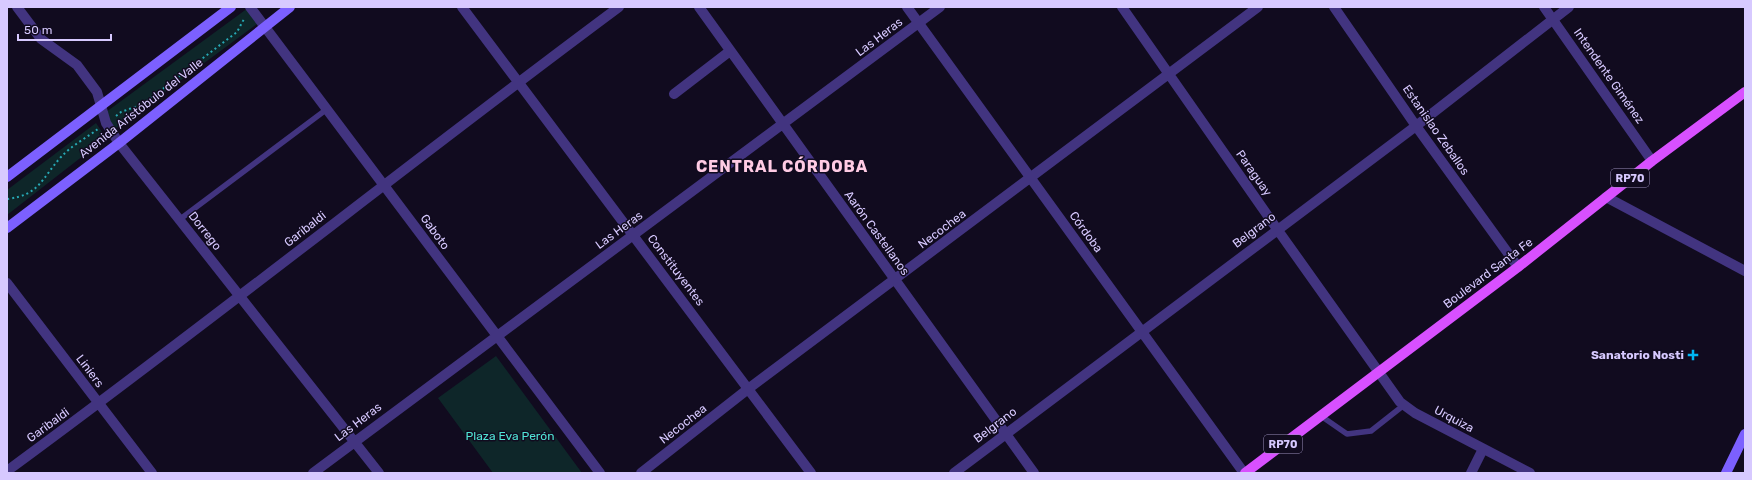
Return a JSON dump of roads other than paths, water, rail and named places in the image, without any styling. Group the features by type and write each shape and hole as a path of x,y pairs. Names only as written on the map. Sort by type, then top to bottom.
{"main road":[{"name":"Boulevard Santa Fe","path":"1245,473 1518,267 1652,161 1745,92"}],"street":[{"name":"Dorrego","path":"17,7 42,38 77,65 97,92 106,123 119,143 379,473"},
{"name":"Avenida Aristóbulo del Valle","path":"7,177 231,7"},
{"name":"Avenida Aristóbulo del Valle","path":"7,228 119,143 290,7"},
{"name":"Constituyentes","path":"462,7 811,473"},
{"name":"Garibaldi","path":"7,472 99,404 517,82 618,7"},
{"name":"Aarón Castellanos","path":"699,7 1034,473"},
{"name":"Córdoba","path":"907,7 1245,473"},
{"name":"Las Heras","path":"313,473 354,441 783,125 940,7"},
{"name":"Paraguay","path":"1122,7 1379,372"},
{"name":"Necochea","path":"641,473 748,389 1031,179 1258,7"},
{"name":"Estanislao Zeballos","path":"1334,7 1416,126 1518,267"},
{"name":"Intendente Giménez","path":"1544,7 1652,161"},
{"name":"Belgrano","path":"954,473 1142,330 1416,126 1569,7"},
{"name":"Gaboto","path":"252,9 600,473"},
{"path":"674,94 730,51"},
{"path":"1606,197 1745,271"},
{"name":"Liniers","path":"7,283 152,473"},
{"name":"Urquiza","path":"1379,372 1404,405 1415,413 1530,473"},
{"path":"1726,473 1745,434"},
{"path":"1471,473 1483,449"}],"lane":[{"path":"179,220 327,109"},
{"path":"1321,416 1347,434 1371,431 1404,405"}],"place":[{"name":"Sanatorio Nosti","path":"1693,355"}],"district":[{"name":"CENTRAL CÓRDOBA","path":"782,166"}],"park label":[{"name":"Plaza Eva Perón","path":"510,436"}]}
